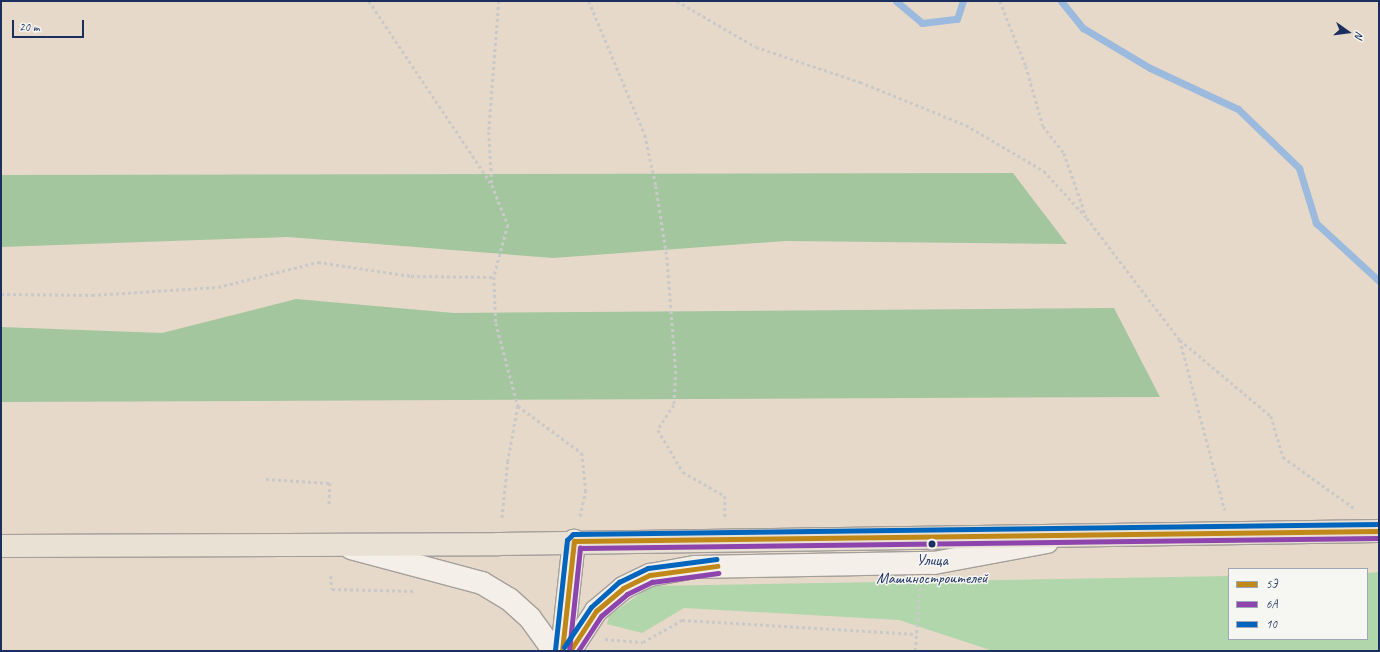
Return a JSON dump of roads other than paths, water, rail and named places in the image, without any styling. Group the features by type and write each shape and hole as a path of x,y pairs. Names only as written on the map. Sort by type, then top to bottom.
{"highway":[{"path":"1,546 330,543 498,544 574,541 725,539 1069,538 1379,531"}],"main road":[{"path":"570,651 596,611 623,588 650,575 695,566 934,563 1069,538"},
{"path":"562,651 574,541"},
{"path":"330,543 482,583 510,599 530,618 554,651"}],"waterway":[{"path":"896,1 922,23 957,19 963,1"},
{"path":"1061,1 1083,28 1150,68 1238,109 1299,168 1316,223 1379,281"}],"place":[{"name":"Улица Машиностроителей","path":"932,544"}]}
